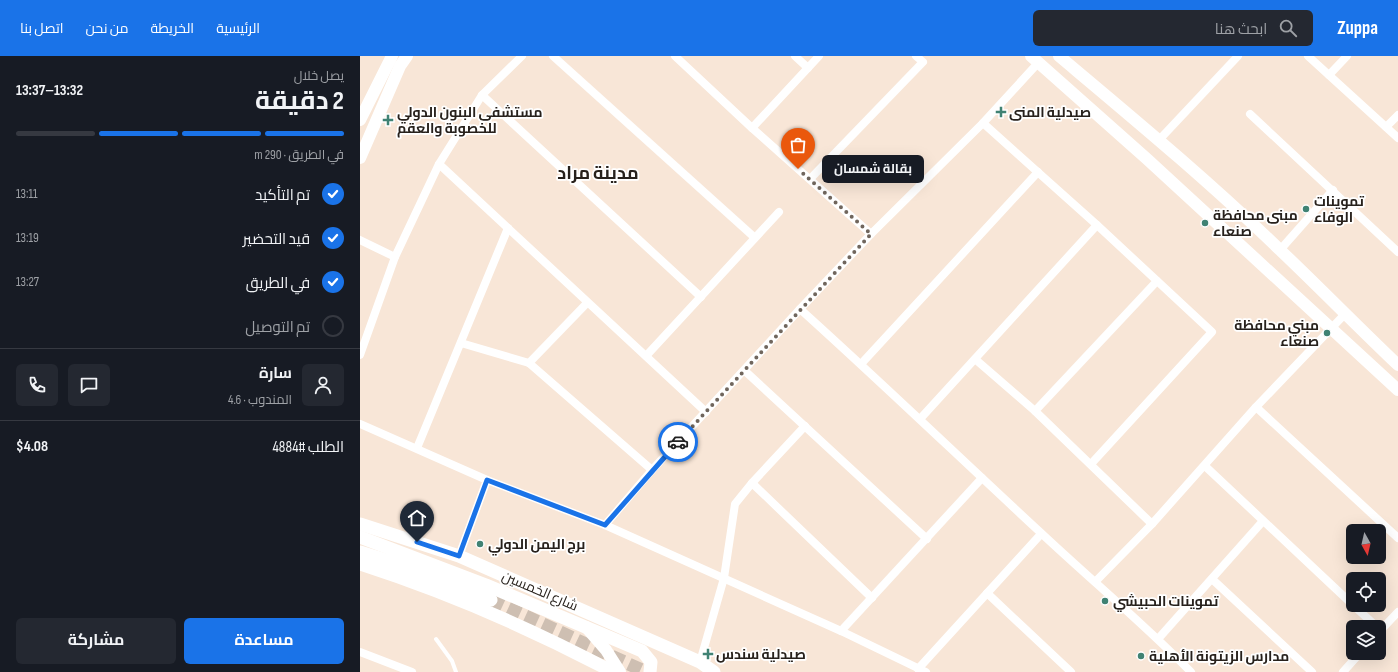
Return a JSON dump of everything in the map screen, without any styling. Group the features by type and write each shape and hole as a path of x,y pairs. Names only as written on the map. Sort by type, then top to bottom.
{"main road":[{"name":"شارع الخمسين","path":"360,524 459,556 700,662 714,672"},
{"path":"360,537 486,585 642,651 651,662 650,672"},
{"name":"شارع الخمسين","path":"360,552 395,562 491,600"},
{"path":"360,564 401,577 484,610 612,672"}],"street":[{"path":"360,120 392,56"},
{"path":"360,158 400,66 407,56"},
{"path":"360,355 364,334 395,257 439,164 482,95 522,56"},
{"path":"553,56 754,237"},
{"path":"675,56 752,128 871,234"},
{"path":"795,56 808,68"},
{"path":"752,128 819,56"},
{"path":"810,180 922,62 916,56"},
{"path":"1059,56 1159,140 1280,250 1344,315 1398,365"},
{"path":"1159,140 1238,56"},
{"path":"1308,56 1398,138"},
{"path":"1329,75 1347,56"},
{"path":"605,525 652,470 800,309 871,234 982,123 1037,58 1398,390"},
{"path":"482,95 701,296"},
{"path":"1250,114 1396,247"},
{"path":"1386,127 1398,115"},
{"path":"982,123 1097,225 1212,332 1091,464"},
{"path":"439,164 706,412"},
{"path":"861,364 1038,172"},
{"path":"1280,250 1333,190"},
{"path":"646,356 754,237 779,212"},
{"path":"920,419 1097,225"},
{"path":"417,448 508,228"},
{"path":"360,240 395,257"},
{"path":"1035,411 1157,281"},
{"path":"529,363 587,303"},
{"path":"800,309 920,419 1041,534 1158,639 1191,672"},
{"path":"1095,582 1152,524 1256,407 1344,315"},
{"path":"461,343 529,363 652,470"},
{"path":"975,359 1035,411 1152,524"},
{"path":"745,370 926,539"},
{"path":"1256,407 1398,538"},
{"path":"360,424 487,480 605,525 841,631 922,670 987,593 1041,534"},
{"path":"700,662 724,578 735,504 752,483 805,426"},
{"path":"1205,466 1346,598"},
{"path":"841,631 982,478"},
{"path":"459,556 487,480"},
{"path":"752,483 872,598"},
{"path":"1158,639 1263,521"},
{"path":"360,532 372,534 538,601 583,624 606,650 620,672"},
{"path":"1212,578 1312,672"},
{"path":"987,593 1071,672"},
{"path":"1360,612 1369,620"},
{"path":"1386,623 1398,612"},
{"path":"360,652 412,672"},
{"path":"1343,672 1354,660"}],"lane":[{"path":"436,639 452,661 456,672"}],"tunnel":[{"path":"491,600 646,672"}],"way so far":[{"path":"678,442 871,234 798,169"}],"place":[{"name":"صيدلية المنى","path":"1001,112"},
{"name":"مستشفى البنون الدولي للخصوبة والعقم","path":"388,120"},
{"name":"بقالة شمسان","path":"798,169"},
{"name":"تموينات الوفاء","path":"1306,209"},
{"name":"مبنى محافظة صنعاء","path":"1205,223"},
{"name":"مبني محافظة صنعاء","path":"1327,333"},
{"name":"برج اليمن الدولي","path":"480,544"},
{"name":"تموينات الحبيشي","path":"1105,601"},
{"name":"صيدلية سندس","path":"708,654"},
{"name":"مدارس الزيتونة الأهلية","path":"1141,656"}],"district":[{"name":"مدينة مراد","path":"598,173"}],"route":[{"path":"417,542 459,556 487,480 605,525 678,442"}]}
